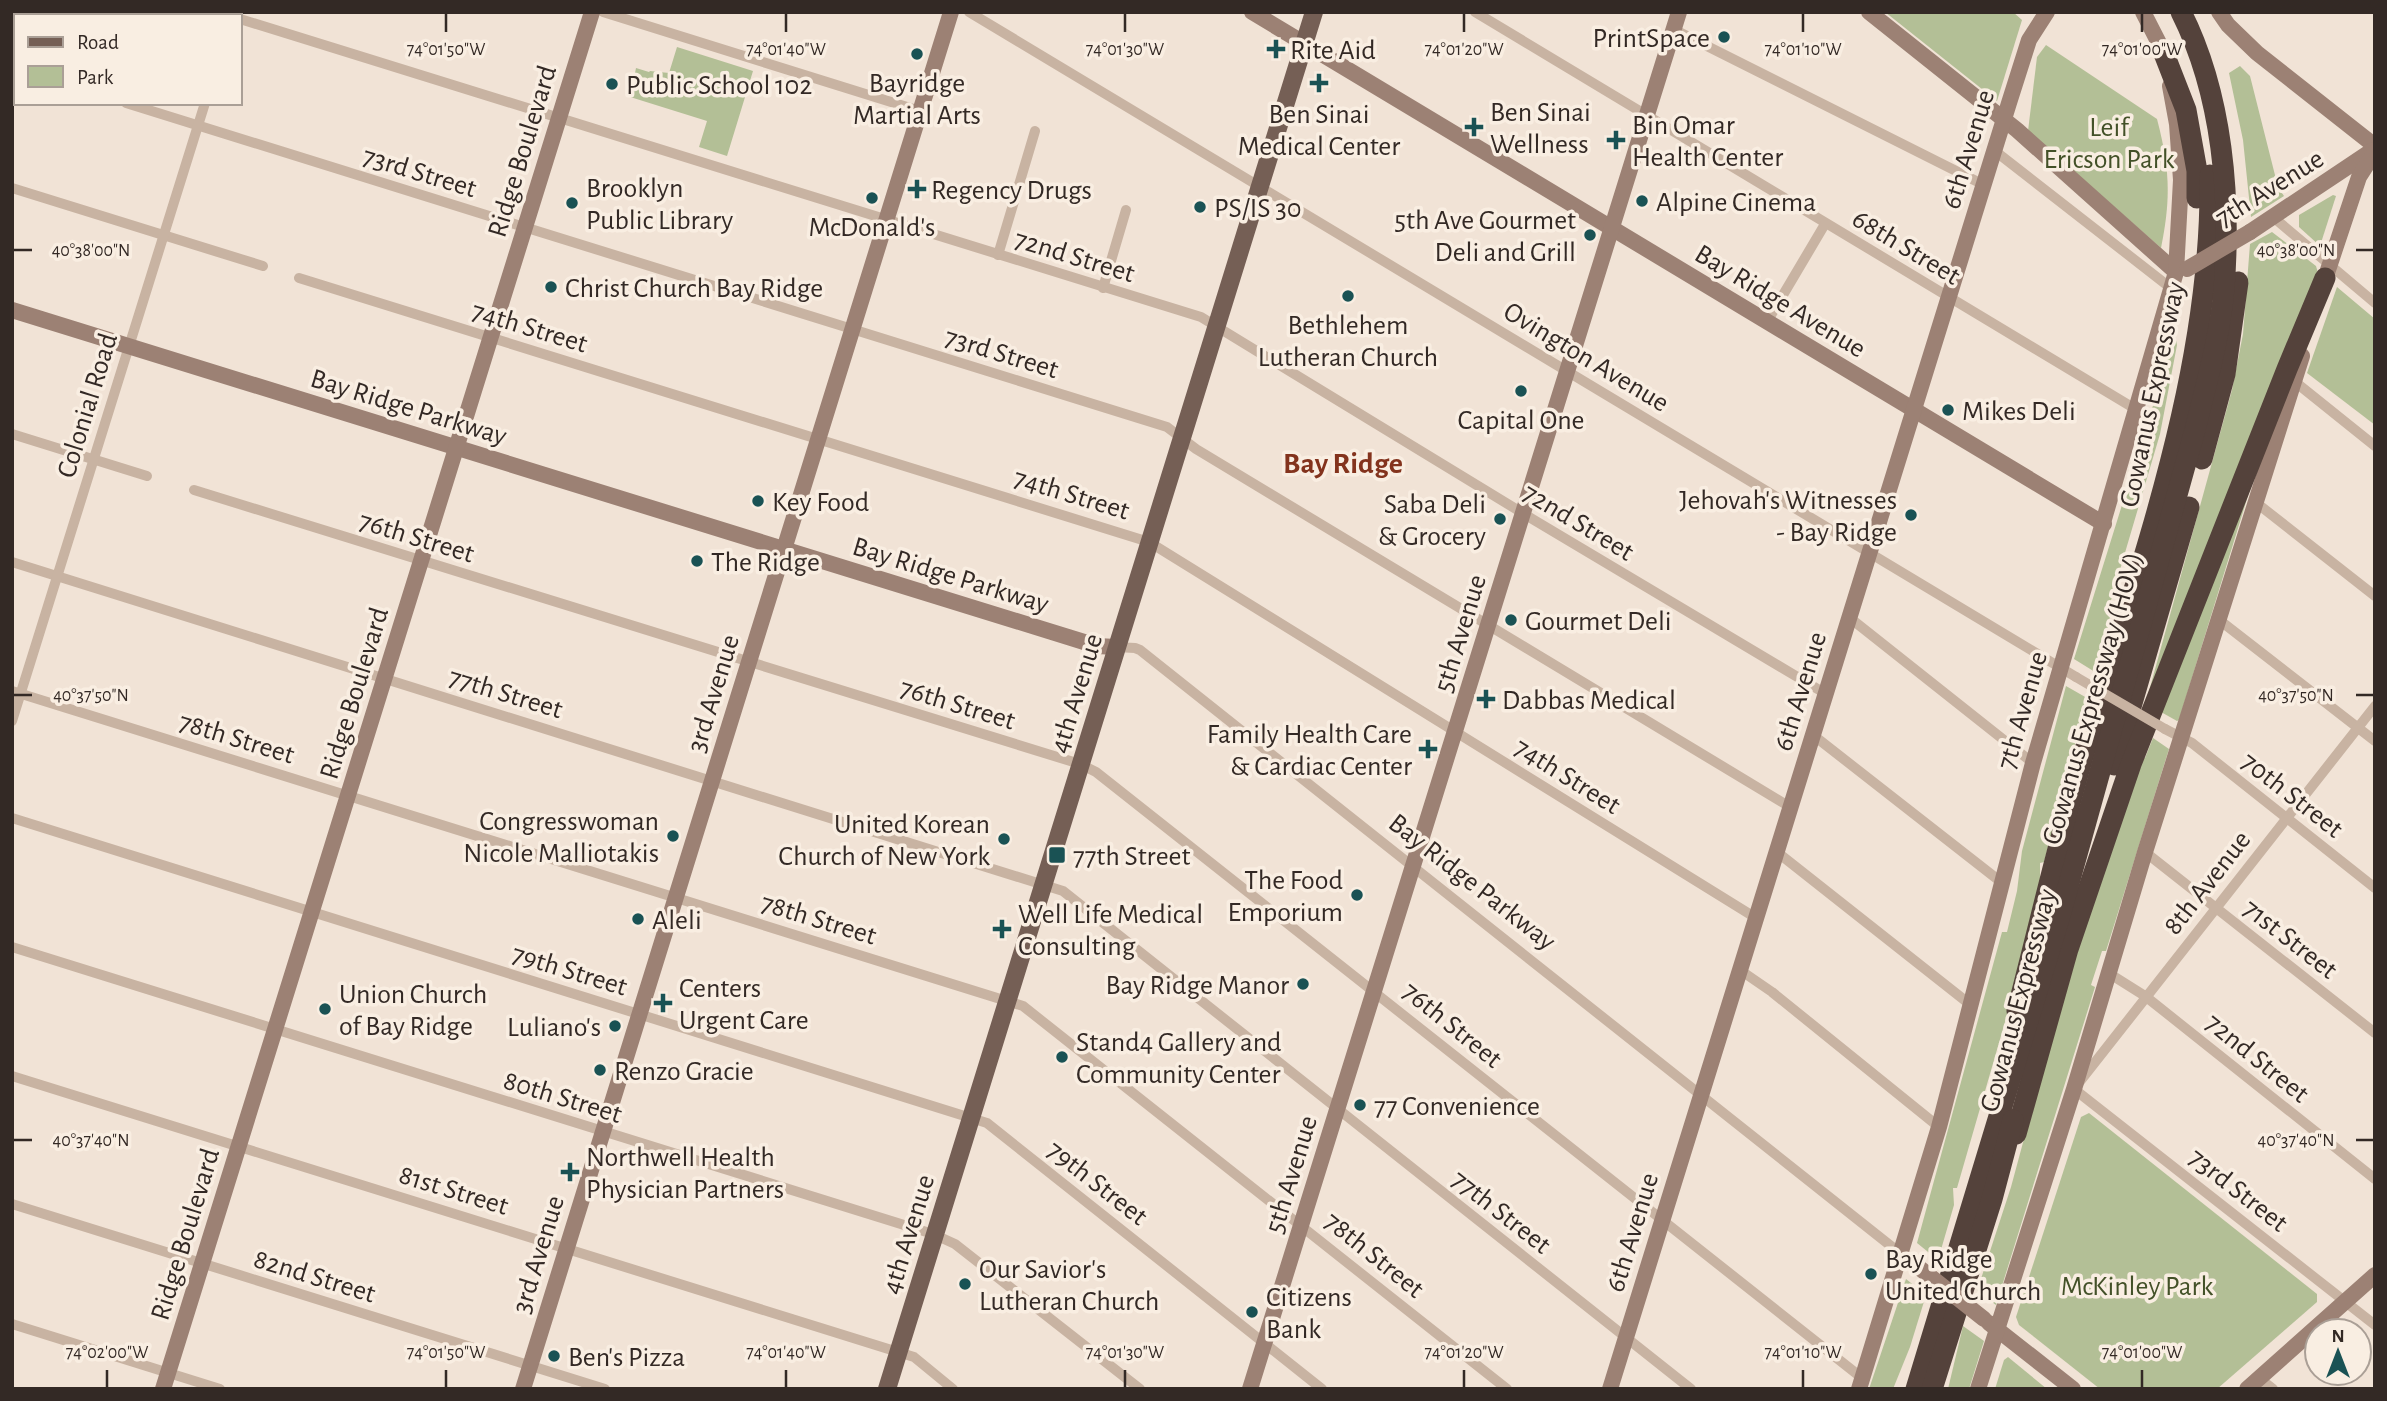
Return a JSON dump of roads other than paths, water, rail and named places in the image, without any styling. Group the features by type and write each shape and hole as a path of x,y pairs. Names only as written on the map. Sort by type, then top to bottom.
{"highway":[{"name":"Gowanus Expressway","path":"1903,1389 1990,1109 2085,748 2168,471 2191,365 2189,271 2211,209 2210,160 2185,55 2166,12"},
{"name":"Gowanus Expressway (HOV)","path":"1916,1389 2059,919 2212,361 2224,291 2227,217 2214,107 2181,12"},
{"name":"Gowanus Expressway","path":"1932,1389 1992,1199 2057,956 2141,677 2225,374 2239,264 2236,165 2225,101 2208,45 2193,12"},
{"path":"2163,51 2186,110 2197,171 2197,248 2189,271"},
{"path":"1992,1199 2014,1142 2068,949 2131,764 2328,272"},
{"path":"2091,841 2097,803 2120,719 2137,636"}],"main road":[{"name":"4th Avenue","path":"887,1389 1314,12"}],"street":[{"name":"Ridge Boulevard","path":"163,1389 592,12"},
{"path":"603,12 920,111"},
{"name":"3rd Avenue","path":"523,1389 951,12"},
{"name":"Ovington Avenue","path":"969,12 2182,738"},
{"name":"Bay Ridge Avenue","path":"1252,12 2104,524"},
{"name":"68th Street","path":"1475,12 2137,410"},
{"name":"5th Avenue","path":"1250,1389 1679,12"},
{"path":"1869,12 2189,271"},
{"path":"2143,12 2163,51 2177,124 2189,271"},
{"path":"2219,12 2228,25 2257,53 2375,149"},
{"name":"6th Avenue","path":"1610,1389 2004,120 2039,15"},
{"name":"72nd Street","path":"242,20 1201,317 1523,514 1826,694"},
{"path":"1673,29 1984,186"},
{"name":"73rd Street","path":"133,105 1167,427 1196,449 1790,807"},
{"name":"Colonial Road","path":"12,721 17,692 57,576 204,105"},
{"path":"998,255 1035,131"},
{"name":"7th Avenue","path":"1860,1383 1940,1127 2033,763 2172,289 2189,271 2375,149"},
{"name":"7th Avenue","path":"1978,1389 2074,1088 2254,501 2359,177 2375,149"},
{"path":"1995,151 2172,289"},
{"path":"12,188 263,266"},
{"path":"1103,288 1126,210"},
{"path":"2273,217 2328,272 2375,303"},
{"path":"1768,322 1825,224"},
{"name":"74th Street","path":"299,278 1149,542 1756,918"},
{"name":"Bay Ridge Parkway","path":"12,310 1097,646 1140,650 2073,1389"},
{"path":"2294,382 2375,446"},
{"path":"12,433 147,475"},
{"name":"76th Street","path":"194,490 1080,764 1096,772 1375,990 1860,1383"},
{"path":"2254,501 2375,596"},
{"name":"77th Street","path":"12,562 1063,891 1691,1389"},
{"path":"1850,618 2033,763"},
{"path":"2218,619 2375,741"},
{"name":"78th Street","path":"17,692 1023,1006 1507,1389"},
{"name":"8th Avenue","path":"2074,1088 2375,706"},
{"path":"1814,734 2001,882"},
{"name":"70th Street","path":"2182,738 2192,743 2375,888"},
{"name":"79th Street","path":"12,818 987,1123 1322,1389"},
{"path":"1777,852 1972,1006"},
{"name":"71st Street","path":"2145,852 2375,1033"},
{"name":"80th Street","path":"12,947 933,1234 955,1244 1140,1389"},
{"path":"1740,970 1772,992 1940,1127"},
{"name":"72nd Street","path":"2109,974 2145,996 2375,1179"},
{"name":"81st Street","path":"12,1076 914,1357 953,1389"},
{"name":"73rd Street","path":"2074,1088 2375,1325"},
{"name":"82nd Street","path":"12,1204 605,1389"},
{"path":"2253,1383 2375,1275"},
{"path":"12,1324 220,1389"},
{"path":"2253,1383 2273,1389"}],"place":[{"name":"PrintSpace","path":"1724,37"},
{"name":"Rite Aid","path":"1276,49"},
{"name":"Bayridge Martial Arts","path":"917,54"},
{"name":"Ben Sinai Medical Center","path":"1319,83"},
{"name":"Public School 102","path":"612,84"},
{"name":"Ben Sinai Wellness","path":"1474,127"},
{"name":"Bin Omar Health Center","path":"1616,140"},
{"name":"Regency Drugs","path":"917,189"},
{"name":"McDonald's","path":"872,198"},
{"name":"Alpine Cinema","path":"1642,201"},
{"name":"Brooklyn Public Library","path":"572,203"},
{"name":"PS/IS 30","path":"1200,207"},
{"name":"5th Ave Gourmet Deli and Grill","path":"1590,235"},
{"name":"Christ Church Bay Ridge","path":"551,287"},
{"name":"Bethlehem Lutheran Church","path":"1348,296"},
{"name":"Capital One","path":"1521,391"},
{"name":"Mikes Deli","path":"1948,410"},
{"name":"Key Food","path":"758,501"},
{"name":"Jehovah's Witnesses - Bay Ridge","path":"1911,515"},
{"name":"Saba Deli & Grocery","path":"1500,519"},
{"name":"The Ridge","path":"697,561"},
{"name":"Gourmet Deli","path":"1511,620"},
{"name":"Dabbas Medical","path":"1486,699"},
{"name":"Family Health Care & Cardiac Center","path":"1428,749"},
{"name":"Congresswoman Nicole Malliotakis","path":"673,836"},
{"name":"United Korean Church of New York","path":"1004,839"},
{"name":"77th Street","path":"1057,855"},
{"name":"The Food Emporium","path":"1357,895"},
{"name":"Aleli","path":"638,919"},
{"name":"Well Life Medical Consulting","path":"1002,929"},
{"name":"Bay Ridge Manor","path":"1303,984"},
{"name":"Centers Urgent Care","path":"663,1003"},
{"name":"Union Church of Bay Ridge","path":"325,1009"},
{"name":"Luliano's","path":"615,1026"},
{"name":"Stand4 Gallery and Community Center","path":"1062,1057"},
{"name":"Renzo Gracie","path":"600,1070"},
{"name":"77 Convenience","path":"1360,1105"},
{"name":"Northwell Health Physician Partners","path":"570,1172"},
{"name":"Bay Ridge United Church","path":"1871,1274"},
{"name":"Our Savior's Lutheran Church","path":"965,1284"},
{"name":"Citizens Bank","path":"1252,1312"},
{"name":"Ben's Pizza","path":"554,1356"}],"district":[{"name":"Bay Ridge","path":"1343,463"}],"park label":[{"name":"Leif Ericson Park","path":"2109,142"},
{"name":"McKinley Park","path":"2137,1285"}]}
